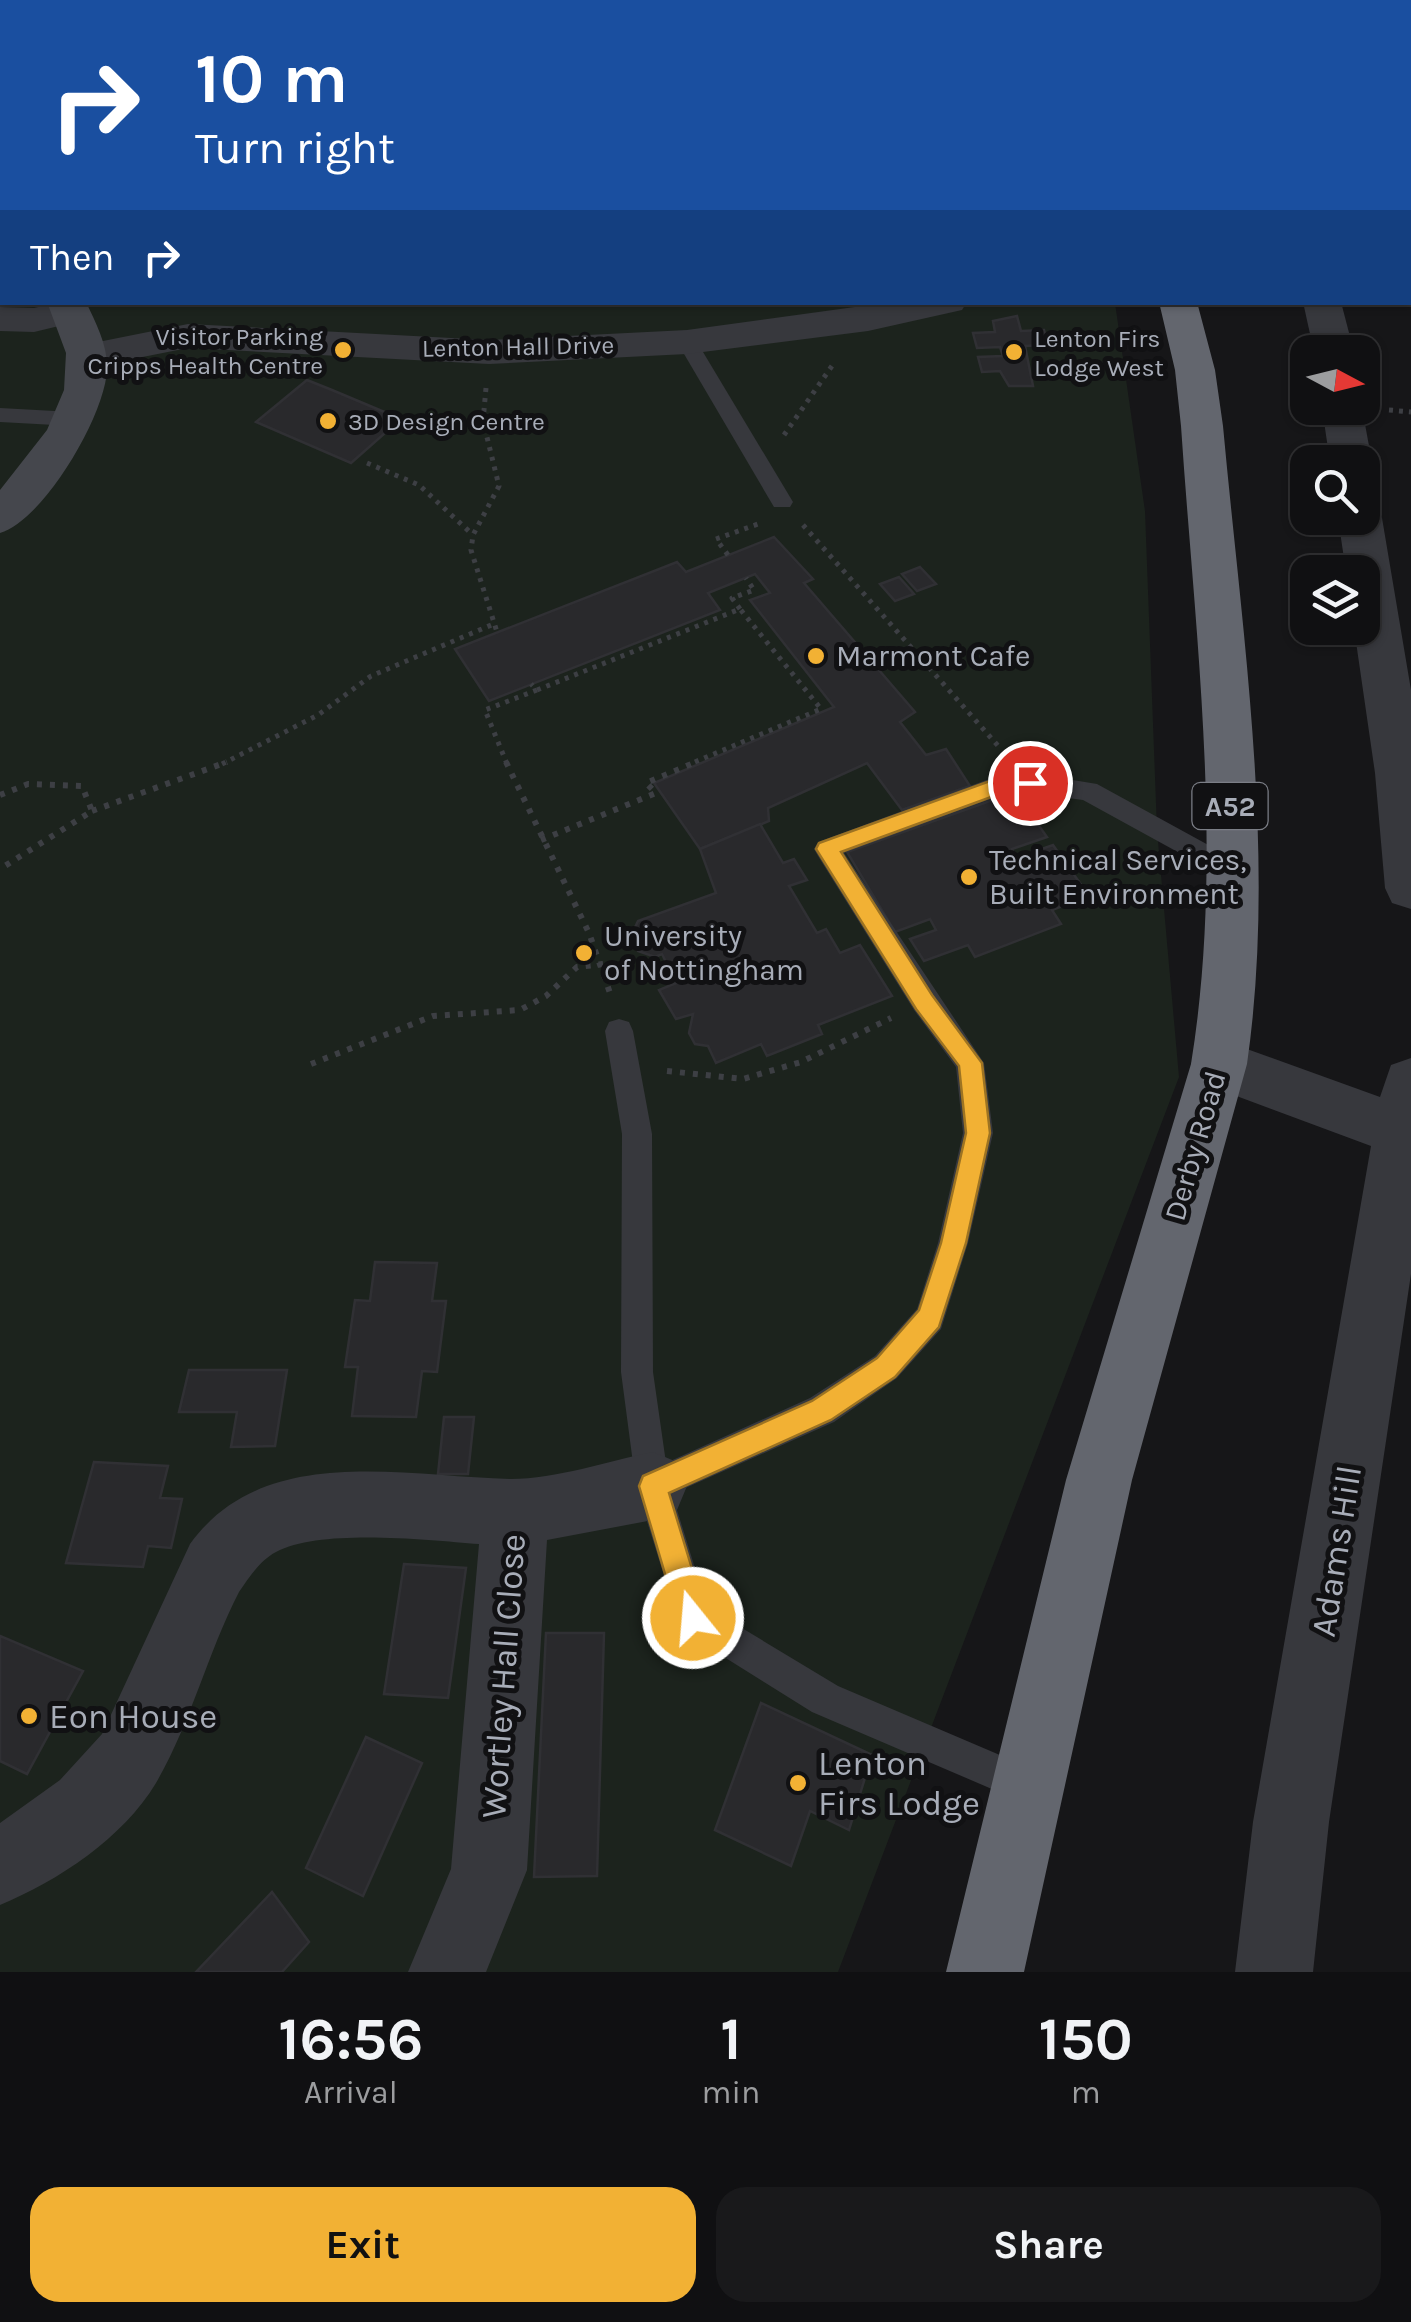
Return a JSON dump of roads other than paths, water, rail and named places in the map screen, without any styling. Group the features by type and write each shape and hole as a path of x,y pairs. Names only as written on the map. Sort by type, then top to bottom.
{"highway":[{"name":"Derby Road","path":"985,1972 1099,1480 1218,1064 1235,948 1234,871 1202,426 1195,370 1179,305"}],"street":[{"name":"Lenton Hall Drive","path":"87,356 188,336 489,352 687,342 922,305"},
{"path":"1323,305 1330,335"},
{"path":"0,319 34,320 68,307 87,356 88,375 73,419 0,518"},
{"path":"1363,535 1400,773 1411,888"},
{"name":"Adams Hill","path":"1218,1064 1408,1108 1291,1822 1274,1972"},
{"name":"Wortley Hall Close","path":"447,1972 490,1870 515,1513 653,1486"},
{"path":"0,1867 42,1842 101,1793 126,1763 149,1724 224,1550 250,1528 320,1507 515,1513"}],"lane":[{"path":"687,342 787,507"},
{"path":"0,415 73,419"},
{"path":"653,1486 822,1410 886,1368 930,1318 954,1243 978,1133 970,1063 924,1002 827,849 1001,785 1030,783 1088,791 1234,871"},
{"path":"619,1031 637,1134 636,1372 653,1486 693,1618 826,1698 1028,1786"}],"place":[{"name":"Visitor Parking Cripps Health Centre","path":"343,350"},
{"name":"Lenton Firs Lodge West","path":"1014,352"},
{"name":"3D Design Centre","path":"328,421"},
{"name":"Marmont Cafe","path":"816,656"},
{"name":"Technical Services, Built Environment","path":"969,877"},
{"name":"University of Nottingham","path":"584,953"},
{"name":"Eon House","path":"29,1716"},
{"name":"Lenton Firs Lodge","path":"798,1783"}]}
